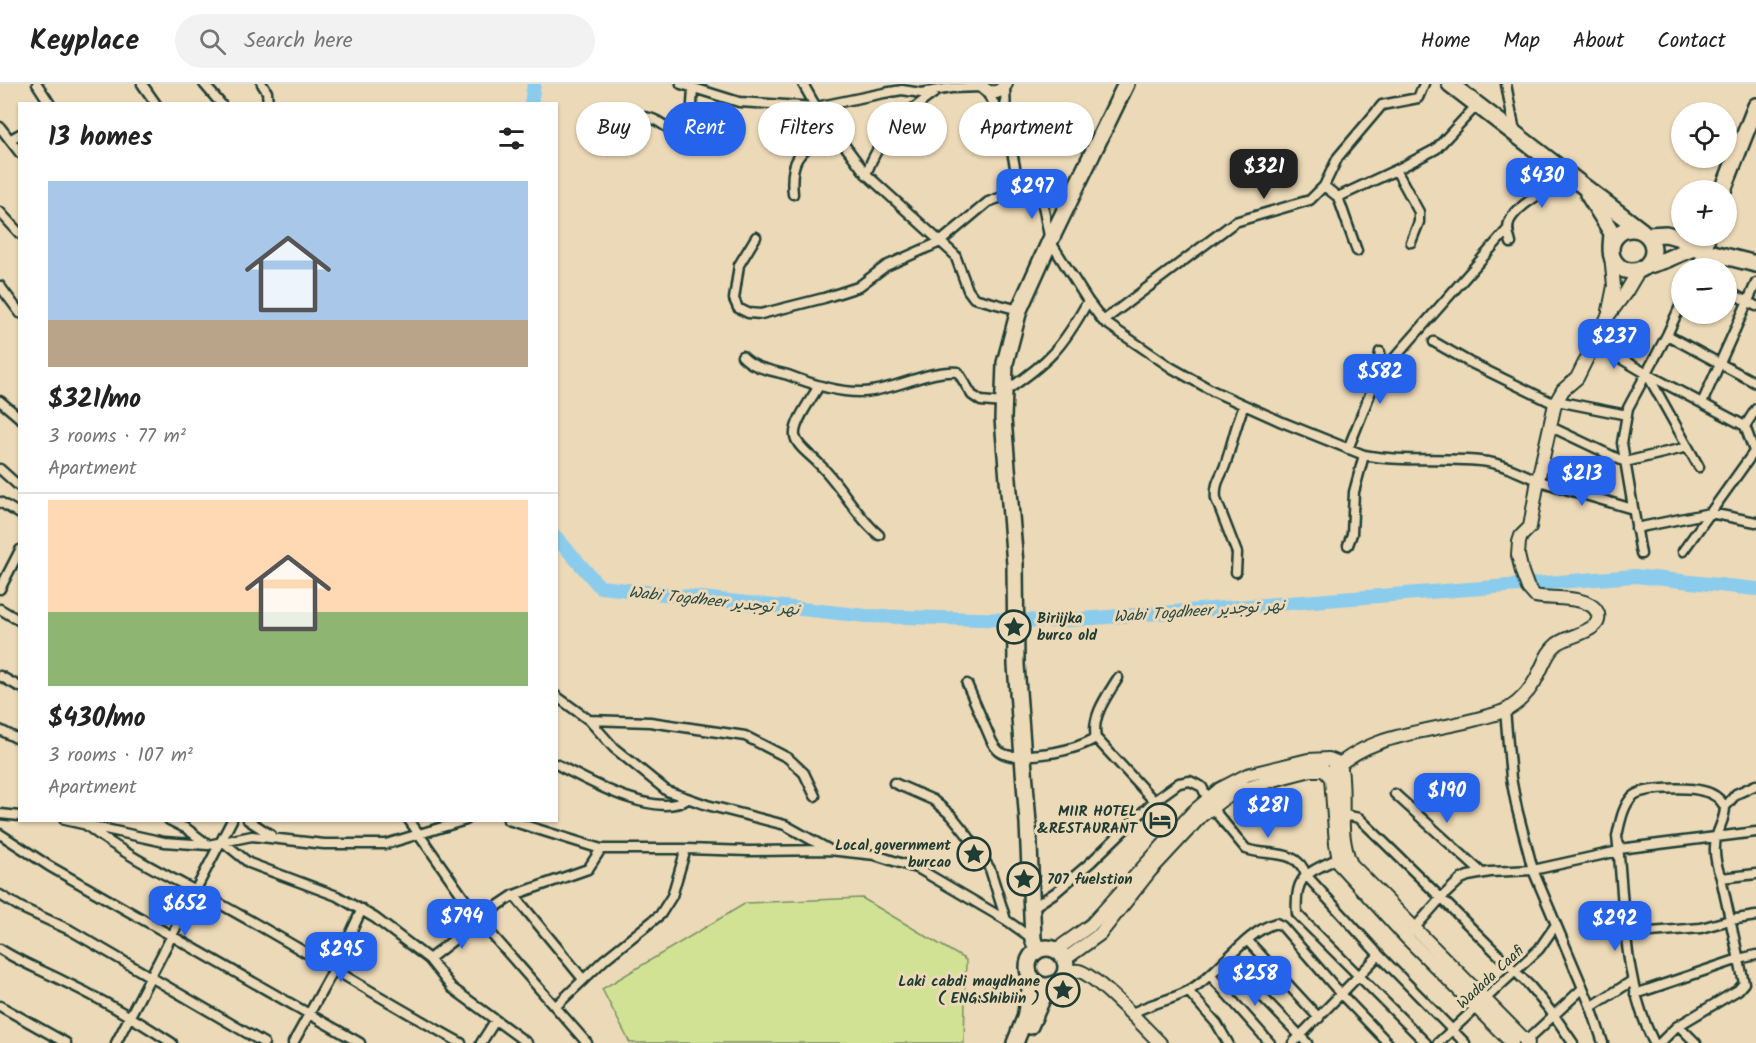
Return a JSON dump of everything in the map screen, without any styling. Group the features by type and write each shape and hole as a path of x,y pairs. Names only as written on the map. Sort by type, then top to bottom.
{"highway":[{"path":"1015,1043 1025,1018 1032,978 1028,966 1035,945 1016,665 1015,564 1003,398 1005,363 1019,310 1070,198 1126,84"},
{"path":"1450,84 1645,233 1654,248 1653,255 1642,268"},
{"path":"1727,180 1752,122 1756,106"},
{"path":"1583,186 1612,233 1611,251 1619,267 1625,270 1642,268 1699,246"},
{"path":"1611,251 1612,241 1622,231 1628,229 1671,235"},
{"path":"1704,246 1756,264"},
{"path":"1023,1043 1042,999 1051,985 1061,978 1062,961 1050,948 1035,945"},
{"path":"1032,978 1037,982 1051,985"}],"street":[{"path":"38,84 49,102"},
{"path":"142,84 155,102"},
{"path":"204,84 219,102"},
{"path":"262,84 267,92 268,102"},
{"path":"681,84 739,102 758,103"},
{"path":"803,84 813,102"},
{"path":"1103,321 1235,222 1310,200 1324,186 1338,157 1382,105 1419,98 1424,84"},
{"path":"1506,84 1515,135"},
{"path":"840,102 902,90 921,93 955,86 982,87 989,92 998,92 1005,85"},
{"path":"1005,85 1005,102"},
{"path":"982,87 993,102"},
{"path":"651,119 655,119 672,131 679,133 687,131 691,121 693,88"},
{"path":"866,174 894,124 936,90"},
{"path":"1338,197 1436,148 1477,105"},
{"path":"0,127 18,150"},
{"path":"10,139 18,135"},
{"path":"793,194 791,175 794,164 800,156"},
{"path":"853,156 866,174 955,255 968,290 974,298 1019,310"},
{"path":"1013,156 1017,177 1041,195 1050,241 1103,321 1172,368 1244,405 1364,455 1383,458 1466,459 1491,462 1516,469 1538,480 1633,509"},
{"path":"1396,170 1419,212 1419,222 1411,242"},
{"path":"1511,243 1508,229 1510,221 1526,204 1571,176"},
{"path":"1324,186 1338,197 1357,251"},
{"path":"756,237 739,265 734,299 738,308 748,313 761,314 858,287 886,266 940,242 988,202 1013,193 1070,198"},
{"path":"0,212 18,232"},
{"path":"1376,379 1508,229"},
{"path":"1608,316 1614,286 1611,251"},
{"path":"1329,774 1339,764 1363,748 1390,738 1463,723 1505,710 1520,701 1532,686 1552,648 1561,641 1589,630 1597,624 1599,617 1589,605 1577,600 1535,596 1528,588 1518,555 1519,542 1521,536 1530,527 1556,402 1563,390 1577,378 1608,316 1642,268"},
{"path":"1702,403 1720,363 1752,304 1756,283"},
{"path":"0,286 18,310"},
{"path":"1737,296 1752,304"},
{"path":"742,356 753,365 819,386 865,392 958,372 972,395 981,401 1003,398 1055,352 1065,340 1088,301"},
{"path":"1641,554 1622,442 1628,408 1672,324"},
{"path":"1667,335 1756,383"},
{"path":"1434,342 1469,362 1556,402 1627,415"},
{"path":"1594,343 1745,426 1755,450 1683,551"},
{"path":"1348,449 1376,379 1380,352"},
{"path":"1647,374 1699,467"},
{"path":"819,386 797,423 795,435 797,442 821,465 859,514 879,535"},
{"path":"0,402 18,416"},
{"path":"1236,572 1237,553 1215,492 1244,405"},
{"path":"1745,426 1756,409"},
{"path":"1550,426 1625,462 1688,447"},
{"path":"1348,545 1352,534 1354,492 1364,455"},
{"path":"0,469 18,485"},
{"path":"0,502 18,513"},
{"path":"1636,528 1710,513 1756,522"},
{"path":"0,589 18,554"},
{"path":"0,609 18,620"},
{"path":"0,676 18,686"},
{"path":"1118,678 1099,711 1095,726 1096,738 1154,801"},
{"path":"968,684 997,750 1011,756 1060,753 1081,747 1096,738"},
{"path":"558,697 589,720 614,748 673,794 785,825 829,850"},
{"path":"1505,710 1511,778 1533,870 1591,1007 1601,1042"},
{"path":"589,720 658,723 745,736 788,758 804,772 815,796"},
{"path":"0,730 18,739"},
{"path":"1062,961 1090,925 1226,785 1246,775 1319,758 1329,759 1339,764"},
{"path":"1339,764 1342,778 1338,814 1340,865 1481,1005 1512,1043"},
{"path":"558,765 611,791 632,798 670,805 688,799"},
{"path":"1210,803 1241,790 1284,777 1317,769 1324,770 1331,778 1346,852 1351,864 1410,933"},
{"path":"1032,908 1056,892 1091,862 1154,801 1179,783 1190,781 1202,787 1210,803 1246,849 1284,854 1300,864 1306,875 1379,955 1465,1043"},
{"path":"894,783 933,800 952,816 990,869 1006,920"},
{"path":"1660,1043 1679,1026 1742,987 1744,977 1721,878 1716,867 1715,850 1717,836 1723,824 1725,807 1736,794 1756,785"},
{"path":"1654,1043 1632,981 1625,934 1617,836 1620,822 1631,798 1641,792 1674,789 1702,790 1716,796 1725,807"},
{"path":"1395,794 1482,873"},
{"path":"0,814 18,816"},
{"path":"1338,814 1359,819 1441,898 1516,972 1553,1014 1573,1043"},
{"path":"73,822 164,842 208,845 252,836 324,844 386,844 459,822"},
{"path":"173,822 187,829 208,845"},
{"path":"116,1043 231,822"},
{"path":"251,822 278,840"},
{"path":"410,822 417,835 480,921 586,1043"},
{"path":"514,822 601,849 829,850 875,855 919,869 1006,920 1035,945"},
{"path":"86,825 122,851 246,919 461,1043"},
{"path":"1410,933 1461,879 1482,873 1533,870 1619,850 1756,832"},
{"path":"0,834 50,866 360,1043"},
{"path":"222,841 249,863 337,896 391,928 429,959 452,988 527,1043"},
{"path":"429,959 514,895 588,869 601,849"},
{"path":"556,1006 660,915 668,904 686,849"},
{"path":"1338,858 1302,879 1296,892 1297,914 1426,1043"},
{"path":"1062,961 1100,934 1147,868"},
{"path":"1721,878 1756,874"},
{"path":"0,895 70,930 264,1043"},
{"path":"514,895 583,980"},
{"path":"293,1043 333,970 362,909"},
{"path":"1625,934 1701,928 1756,916"},
{"path":"1131,1014 1188,991 1210,975 1247,940 1272,924 1279,924 1388,1043"},
{"path":"1090,925 1100,934"},
{"name":"Wadada Caafi","path":"1438,1043 1539,949 1555,926"},
{"path":"1247,940 1319,1018"},
{"path":"0,950 23,964 63,981 129,1016 172,1043"},
{"path":"1293,1043 1304,1040 1319,1018 1379,955"},
{"path":"1635,994 1739,959 1756,956"},
{"path":"1227,960 1304,1040"},
{"path":"1062,961 1084,973 1160,1043"},
{"path":"1210,975 1270,1043"},
{"path":"1591,1007 1632,981"},
{"path":"1481,1005 1526,1042 1582,989"},
{"path":"1188,991 1217,1024 1228,1043"},
{"path":"0,1006 66,1043"},
{"path":"481,1043 495,1021"},
{"path":"1679,1026 1696,1043"}],"green space":[{"path":"862,898 966,960 964,1043 630,1043 602,989 746,903"}],"waterway":[{"name":"Wabi Togdheer نهر توجدير","path":"531,102 534,84"},
{"name":"Wabi Togdheer نهر توجدير","path":"558,539 600,587 866,616 1056,621 1635,576 1756,589"}],"place":[{"name":"Biriijka burco old","path":"1014,627"},
{"name":"MIIR HOTEL &RESTAURANT","path":"1160,820"},
{"name":"Local government burcao","path":"974,854"},
{"name":"707 fuelstion","path":"1024,879"},
{"name":"Laki cabdi maydhane ( ENG:Shibiin )","path":"1063,990"}]}
